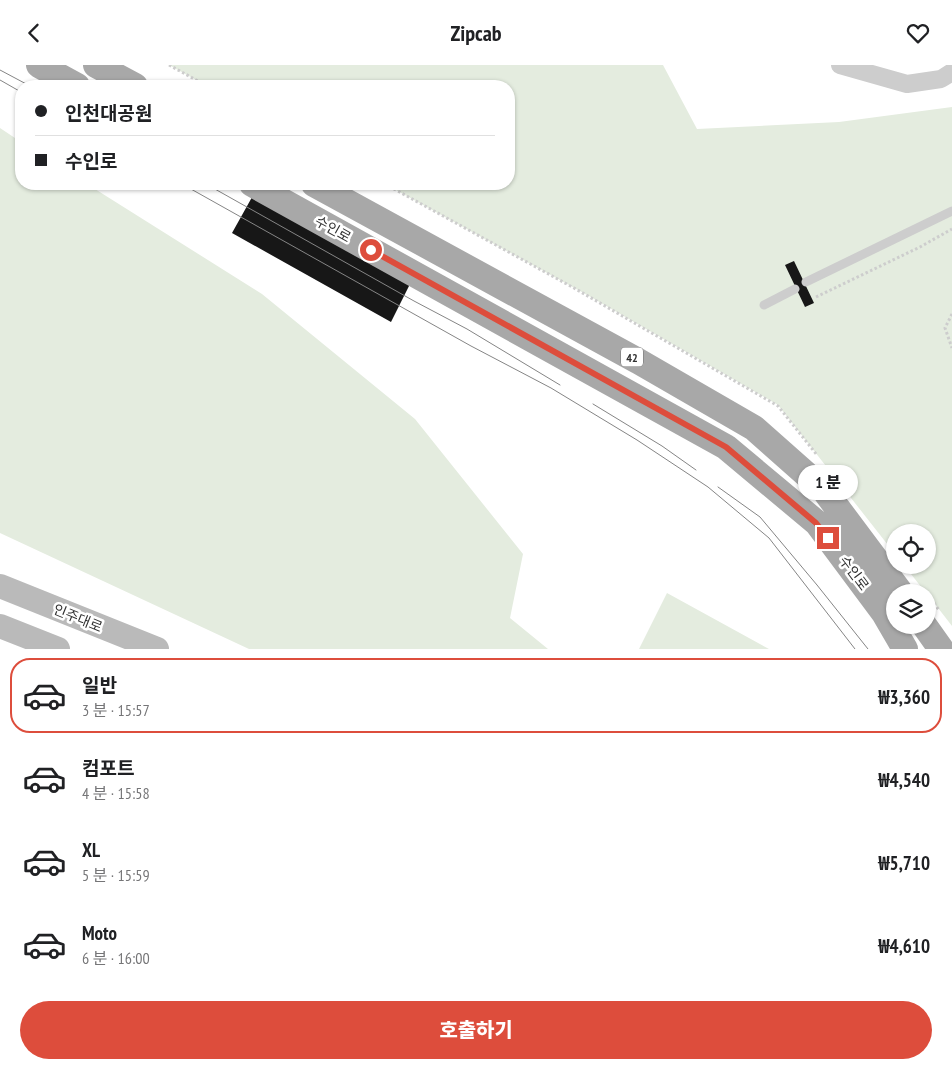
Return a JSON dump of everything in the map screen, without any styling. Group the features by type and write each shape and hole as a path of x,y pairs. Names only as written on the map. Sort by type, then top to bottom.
{"main road":[{"path":"39,65 66,80"},
{"path":"96,65 124,80"},
{"name":"수인로","path":"263,190 726,447 816,523 884,613 905,649"},
{"name":"수인로","path":"325,190 638,361 754,428 824,490 894,584"},
{"name":"인주대로","path":"0,586 156,649"},
{"path":"0,626 58,649"},
{"path":"930,634 941,649"}],"street":[{"path":"840,65 907,85 941,79 952,72"}],"lane":[{"path":"806,282 952,211"},
{"path":"764,305 795,289"}],"path":[{"path":"169,65 197,80"},
{"path":"816,297 920,247 952,229"},
{"path":"952,314 945,328 952,348"}],"shaded area":[{"path":"169,65 663,65 697,129 839,122 952,107 952,626 936,605 936,584 919,584 911,574 936,574 936,524 886,524 886,543 778,405 589,296 396,190 515,190 515,80 196,80"},
{"path":"0,128 15,138 15,190 97,190 262,294 415,419 523,554 510,618 548,649 249,649 0,533"},
{"path":"667,593 769,649 639,649"}],"building":[{"path":"256,190 414,276 391,322 232,233"},
{"path":"794,261 814,303 805,307 785,265"}],"tram line":[{"path":"0,70 19,80"},
{"path":"0,80 15,89"},
{"path":"193,190 471,346 551,388 637,440 708,487 769,538 855,649"},
{"path":"217,190 467,329 560,385"},
{"path":"593,404 662,446 696,470"},
{"path":"718,487 760,517 868,649"}],"route":[{"path":"371,250 726,447 816,523 828,538"}]}
